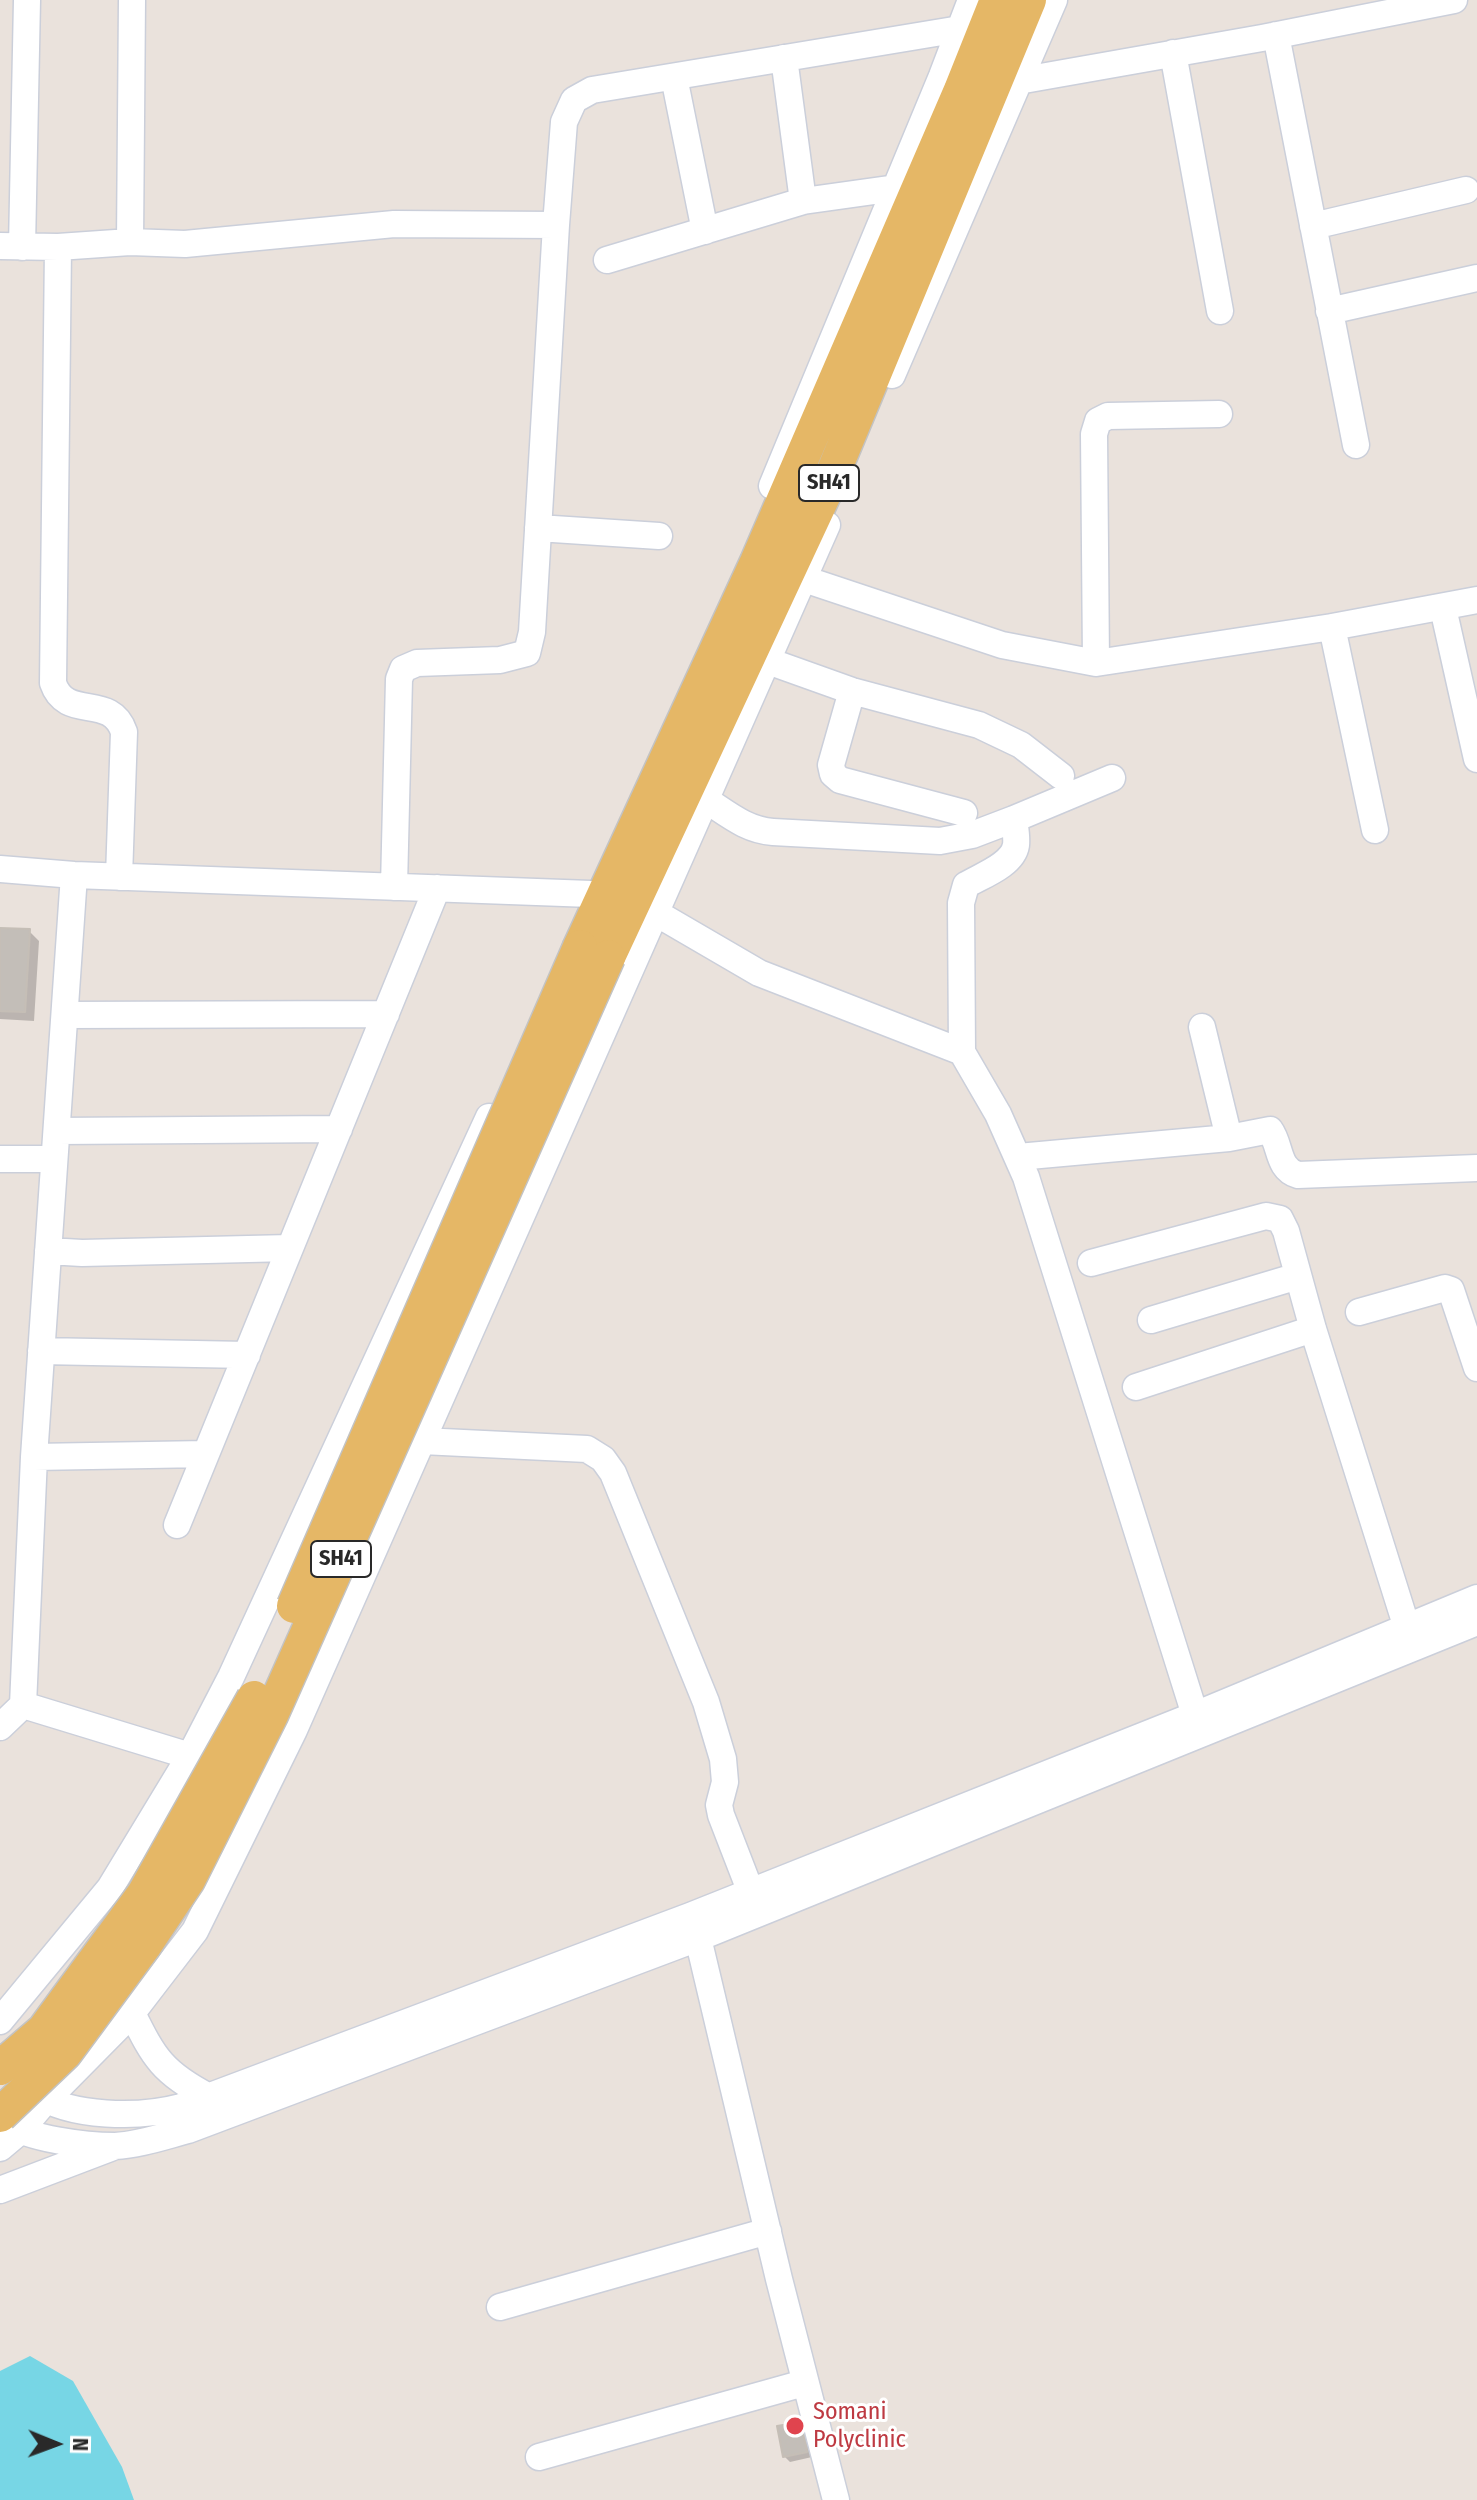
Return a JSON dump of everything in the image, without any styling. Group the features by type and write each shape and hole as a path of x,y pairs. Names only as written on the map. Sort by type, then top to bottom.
{"main road":[{"name":"SH41","path":"5,2128 144,1946 188,1880 271,1715 997,0"},
{"name":"SH41","path":"0,2068 44,2030 144,1894 250,1708 594,952 826,490 1029,0"}],"street":[{"path":"27,0 11,247 130,242 185,244 394,224 556,225"},
{"path":"130,242 132,0"},
{"path":"0,2021 110,1888 190,1756 231,1677 740,563 971,0"},
{"path":"5,2128 46,2100 132,2013 195,1931 294,1730 768,661 1054,0"},
{"path":"1018,81 1454,0"},
{"path":"394,887 399,679 403,669 417,663 500,660 527,653 532,632 564,122 574,100 592,90 960,29"},
{"path":"1276,35 1356,445"},
{"path":"1173,53 1220,311"},
{"path":"784,58 803,201"},
{"path":"674,77 705,231"},
{"path":"607,260 803,201 896,188"},
{"path":"1313,226 1466,190"},
{"path":"58,247 53,683 57,695 64,702 112,712 120,720 124,732 119,877"},
{"path":"1329,311 1477,278"},
{"path":"1096,663 1094,434 1098,421 1108,416 1219,414"},
{"path":"538,528 659,536"},
{"path":"804,579 1002,645 1096,663 1332,627 1477,600"},
{"path":"1443,608 1477,759"},
{"path":"1332,627 1375,830"},
{"path":"768,661 852,691 992,730 1021,745 1061,776"},
{"path":"852,691 831,765 833,774 840,780 964,813"},
{"path":"706,800 756,831 940,841 972,835 1112,778"},
{"path":"1014,819 1014,853 966,885 962,893 962,1052 998,1114 1026,1177 1195,1715"},
{"path":"0,869 119,877 591,894"},
{"path":"0,1727 23,1705 34,1457 74,875"},
{"path":"177,1525 437,888"},
{"path":"656,913 759,973 962,1052"},
{"path":"65,1015 386,1014"},
{"path":"1202,1027 1229,1138"},
{"path":"57,1131 339,1129"},
{"path":"1018,1157 1229,1138 1270,1130 1284,1166 1298,1175 1477,1168"},
{"path":"0,1159 54,1159"},
{"path":"1091,1263 1266,1216 1280,1219 1407,1628"},
{"path":"48,1251 82,1253 290,1248"},
{"path":"1151,1320 1298,1276"},
{"path":"1359,1312 1445,1288 1451,1290 1477,1368"},
{"path":"1136,1387 1313,1329"},
{"path":"41,1351 247,1355"},
{"path":"422,1441 587,1449 603,1459 613,1473 706,1702 723,1759 725,1782 719,1805 721,1815 755,1903"},
{"path":"34,1457 206,1454"},
{"path":"0,2190 116,2146 188,2130 698,1938 755,1903 1477,1598"},
{"path":"0,2068 46,2100 86,2111 138,2115 168,2111 755,1903 1477,1622"},
{"path":"23,1705 190,1756"},
{"path":"698,1938 804,2383 836,2500"},
{"path":"132,2013 150,2050 167,2072 209,2097"},
{"path":"5,2128 55,2139 116,2146"},
{"path":"500,2307 768,2231"},
{"path":"539,2457 804,2383"}],"water":[{"path":"30,2356 73,2381 122,2467 134,2500 0,2500 0,2371"}],"building":[{"path":"0,928 30,929 25,1012 0,1011"},
{"path":"801,2422 807,2452 783,2457 777,2426"}],"place":[{"name":"Somani Polyclinic","path":"795,2426"}]}
